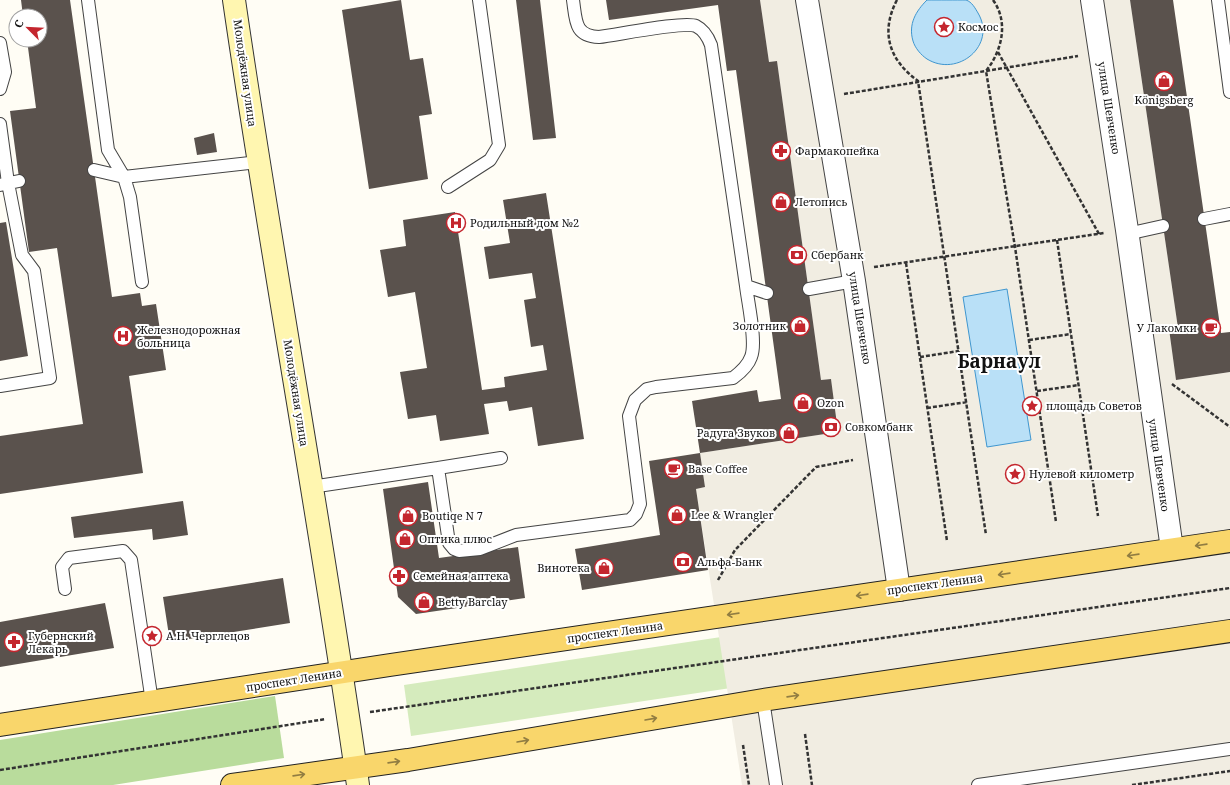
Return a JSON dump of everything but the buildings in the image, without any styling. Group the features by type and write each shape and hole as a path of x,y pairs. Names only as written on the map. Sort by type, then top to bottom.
{"main road":[{"name":"проспект Ленина","path":"0,726 342,673 1230,540"},
{"path":"232,785 357,776 416,759 763,700 1230,631"}],"street":[{"name":"Молодёжная улица","path":"234,0 258,162 342,673 357,776"},
{"name":"улица Шевченко","path":"806,0 824,97 853,276 899,590"},
{"name":"улица Шевченко","path":"1092,0 1101,53 1172,549"}],"lane":[{"path":"88,0 108,150 124,177 130,197 142,282"},
{"path":"448,186 490,160 499,145 479,0"},
{"path":"438,468 449,543 454,549 459,551 483,548 516,535 630,520 636,514 640,504 629,416 634,400 647,389 656,387 733,378 740,373 751,357 753,347 746,286 711,45 708,36 702,29 688,24 592,37 581,31 577,25 573,0"},
{"path":"1218,0 1230,92"},
{"path":"0,43 4,72 0,89"},
{"path":"0,124 22,255 34,271 50,378 0,386"},
{"path":"94,170 124,177 258,162"},
{"path":"1204,219 1230,214"},
{"path":"1127,232 1163,226"},
{"path":"809,289 853,276"},
{"path":"746,286 767,293"},
{"path":"311,487 501,458"},
{"path":"66,589 62,567 69,558 123,551 131,560 152,702"},
{"path":"763,700 776,785"},
{"path":"978,785 1230,749"}],"path":[{"path":"897,0 889,21 890,44 894,56 900,66 918,81 986,535"},
{"path":"993,0 1000,14 1002,40 998,52 986,71 1015,247 1056,522"},
{"path":"998,52 1098,234"},
{"path":"824,97 1101,53"},
{"path":"853,276 906,263 1098,234 1127,232"},
{"path":"1057,240 1098,516"},
{"path":"906,263 947,541"},
{"path":"1029,340 1071,334"},
{"path":"920,357 959,351"},
{"path":"1172,384 1230,427"},
{"path":"1036,391 1079,385"},
{"path":"927,408 967,402"},
{"path":"718,580 735,550 816,467 853,460"},
{"path":"0,770 348,715 1230,588"},
{"path":"805,734 812,785"},
{"path":"743,745 749,785"},
{"path":"1132,785 1230,771"}],"green space":[{"path":"1230,560 1230,613 411,736 404,685"},
{"path":"275,696 284,758 113,785 0,785 0,740"}],"shaded area":[{"name":"площадь Советов","path":"760,0 1130,0 1178,328 1169,329 1176,380 1230,372 1230,785 742,785 696,489 705,487 700,453 838,432 831,379 821,380 777,61 769,62"}],"water":[{"path":"927,0 966,0 973,5 983,25 982,36 978,47 971,55 962,61 951,64 939,64 927,59 918,51 913,41 912,23 916,13"},
{"path":"1007,289 1031,440 987,447 963,297"}],"place":[{"name":"Космос","path":"944,27"},
{"name":"Königsberg","path":"1164,81"},
{"name":"Фармакопейка","path":"781,151"},
{"name":"Летопись","path":"781,202"},
{"name":"Родильный дом №2","path":"456,223"},
{"name":"Сбербанк","path":"797,255"},
{"name":"Золотник","path":"800,326"},
{"name":"У Лакомки","path":"1211,328"},
{"name":"Железнодорожная больница","path":"123,336"},
{"name":"Ozon","path":"803,403"},
{"name":"площадь Советов","path":"1032,406"},
{"name":"Совкомбанк","path":"831,427"},
{"name":"Радуга Звуков","path":"789,433"},
{"name":"Base Coffee","path":"674,469"},
{"name":"Нулевой километр","path":"1015,474"},
{"name":"Lee & Wrangler","path":"677,515"},
{"name":"Boutiqe N 7","path":"408,516"},
{"name":"Оптика плюс","path":"405,539"},
{"name":"Альфа-Банк","path":"683,562"},
{"name":"Винотека","path":"604,568"},
{"name":"Семейная аптека","path":"399,576"},
{"name":"Betty Barclay","path":"424,602"},
{"name":"А.Н. Черглецов","path":"152,636"},
{"name":"Губернский Лекарь","path":"14,642"}],"district":[{"name":"Барнаул","path":"999,361"}]}
